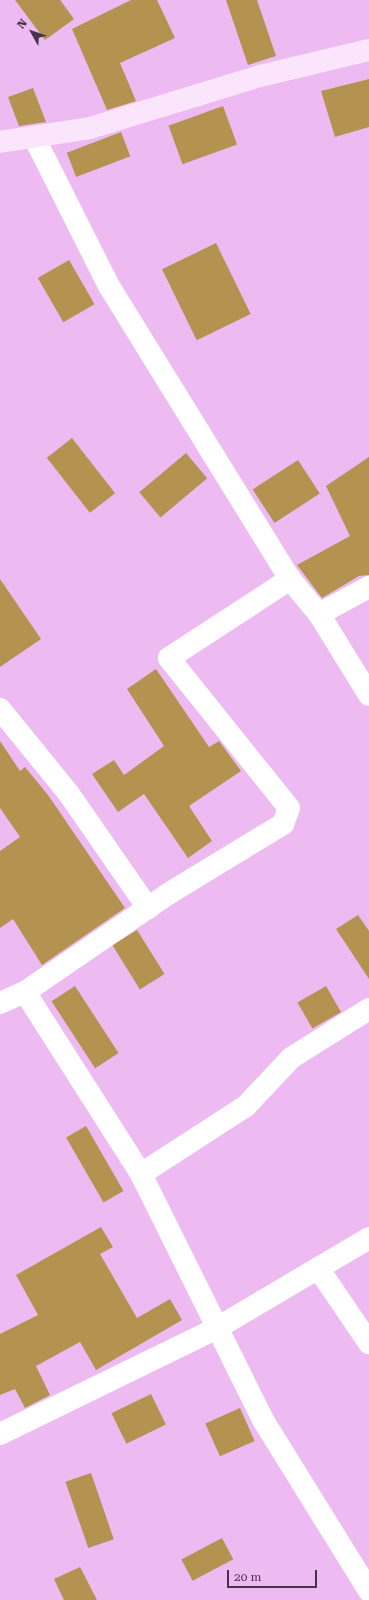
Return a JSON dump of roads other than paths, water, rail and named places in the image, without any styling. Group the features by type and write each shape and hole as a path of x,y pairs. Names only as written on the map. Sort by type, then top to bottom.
{"street":[{"path":"0,142 35,139 90,128 260,76 369,50"},
{"path":"35,139 109,286 290,579 319,614 369,695"},
{"path":"0,1003 25,992 148,908 283,824 289,808 169,658 290,579"},
{"path":"319,614 369,587"},
{"path":"0,709 69,794 148,908"},
{"path":"25,992 141,1174 216,1328 264,1420 369,1591"},
{"path":"141,1174 246,1106 291,1058 369,1008"},
{"path":"0,1434 216,1328 369,1238"},
{"path":"318,1268 369,1343"}]}
